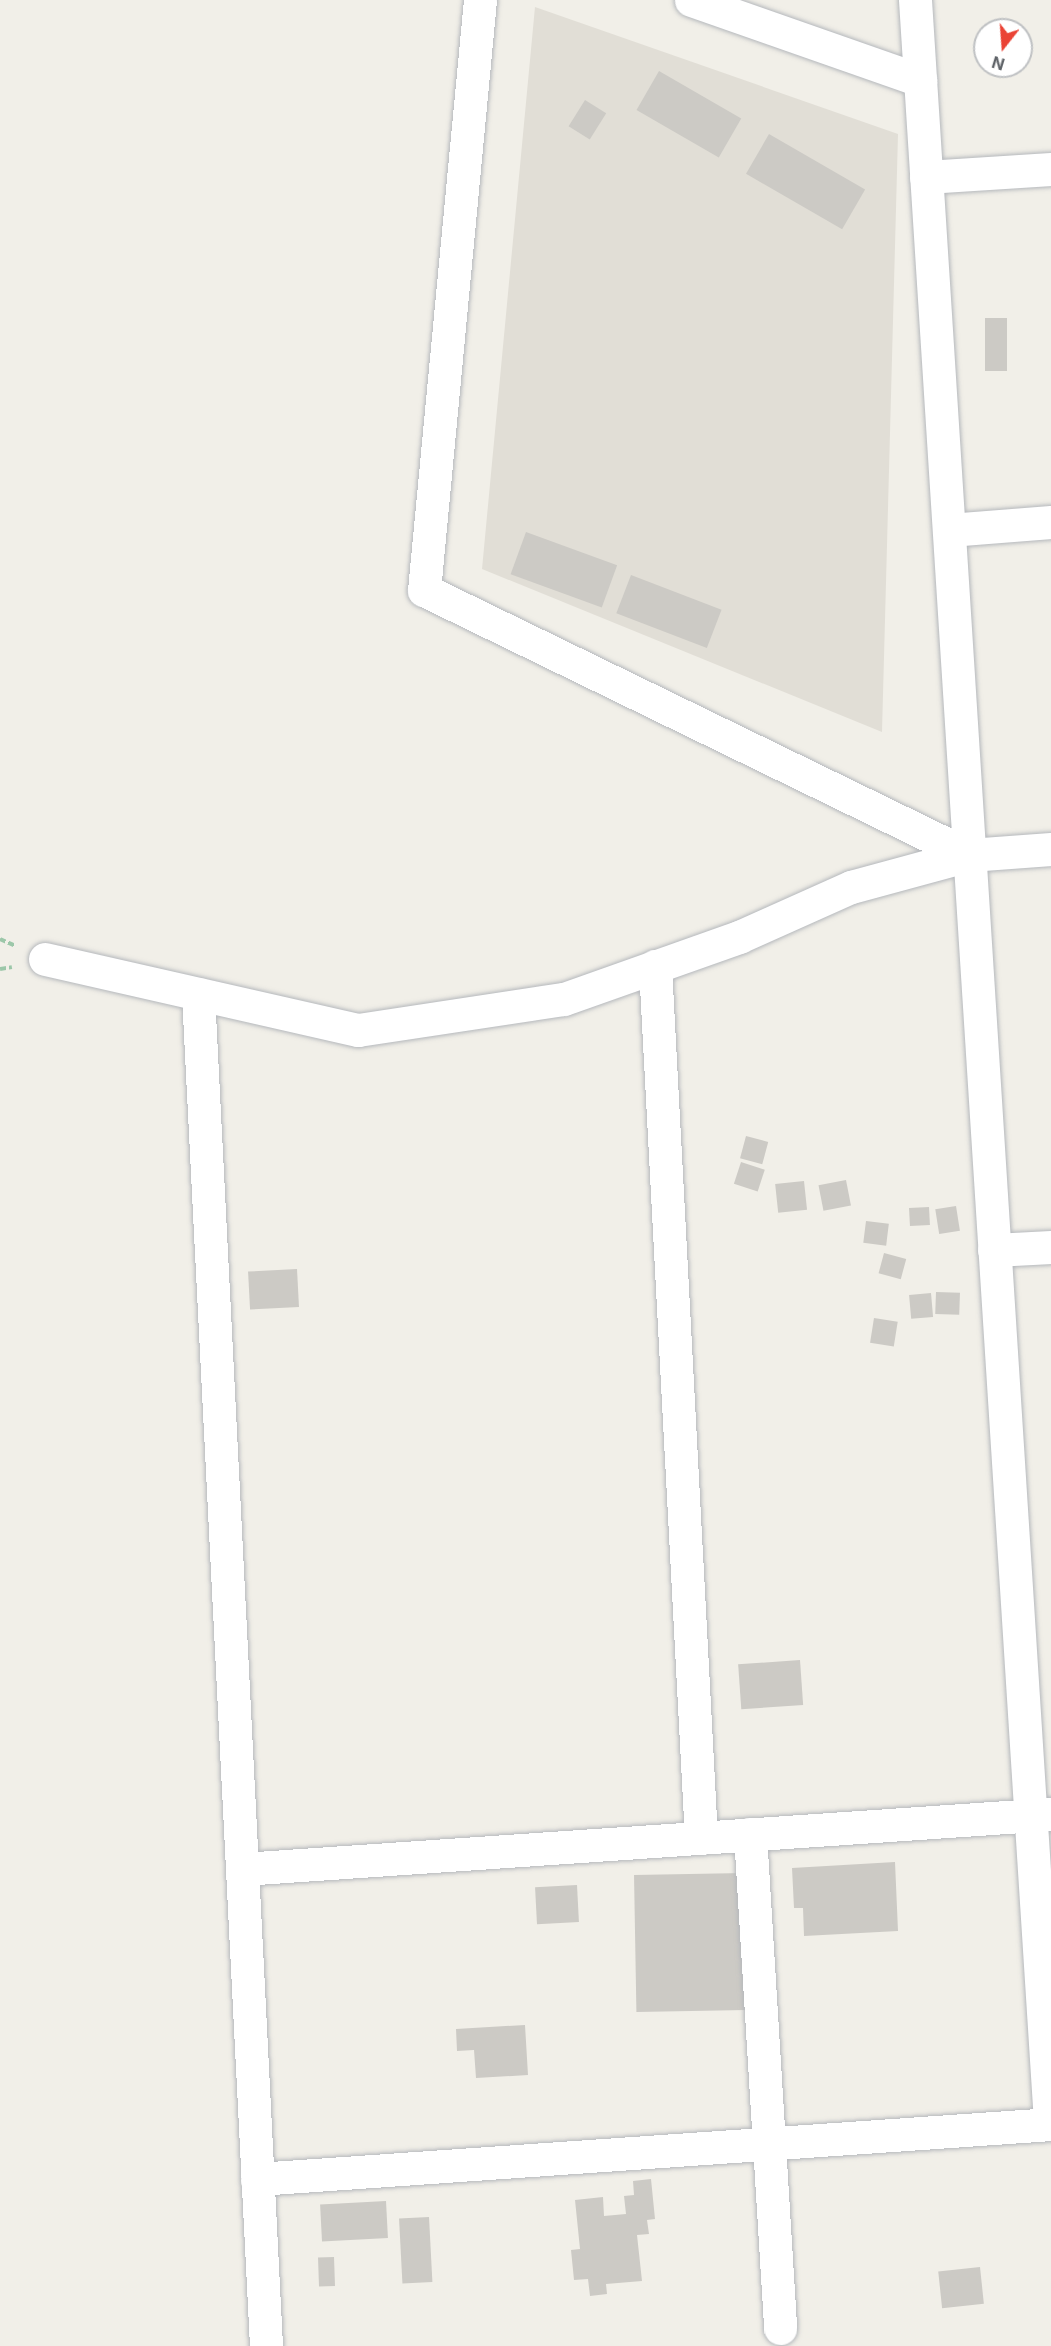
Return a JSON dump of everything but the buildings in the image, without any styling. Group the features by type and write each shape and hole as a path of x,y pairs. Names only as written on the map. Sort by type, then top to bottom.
{"street":[{"path":"480,0 424,590 969,855"},
{"path":"690,0 920,80"},
{"path":"257,2179 1050,2123 1041,1814 994,1250 915,0"},
{"path":"926,177 1051,169"},
{"path":"949,531 1051,522"},
{"path":"45,959 358,1030 564,999 739,937 851,887 969,855 1051,849"},
{"path":"655,966 701,1838"},
{"path":"198,994 266,2346"},
{"path":"994,1250 1051,1247"},
{"path":"242,1869 1041,1814"},
{"path":"750,1834 780,2328"}],"shaded area":[{"path":"535,7 898,134 882,732 482,569"}]}
